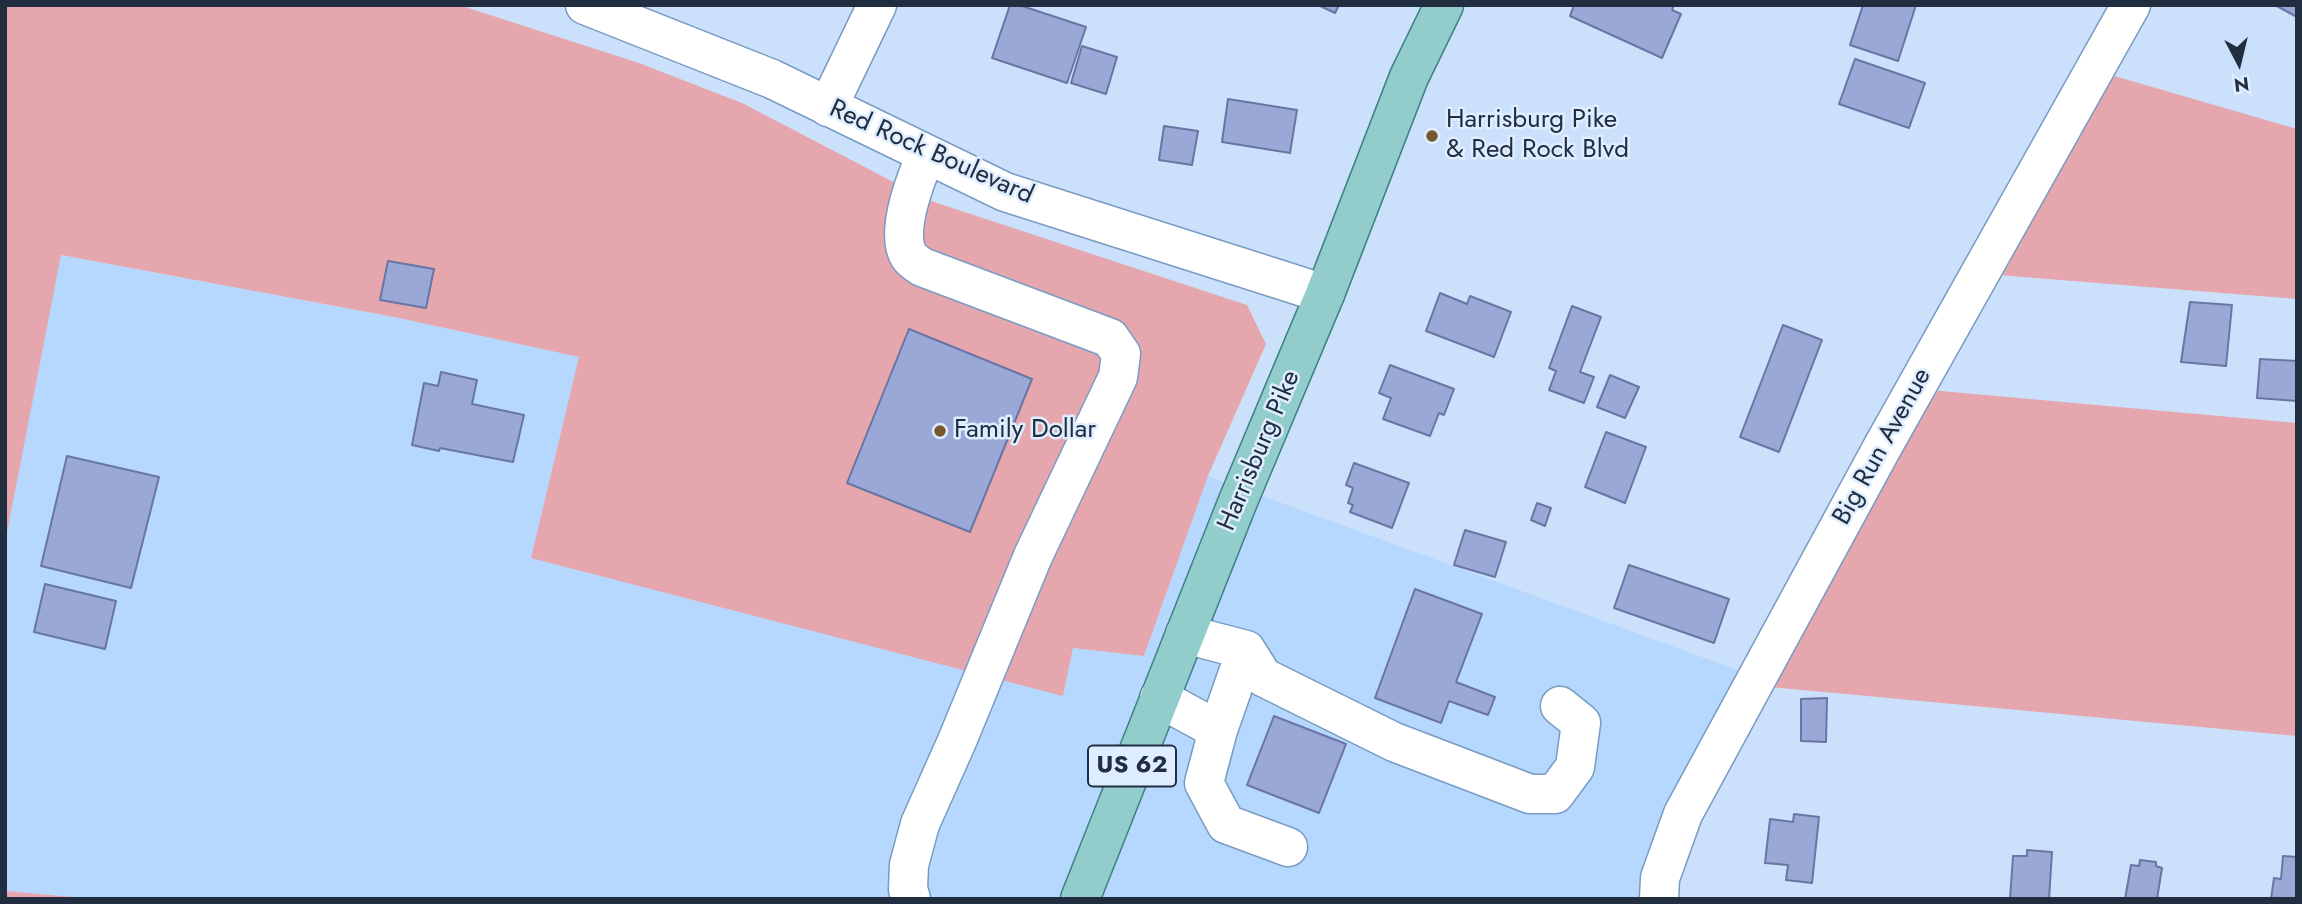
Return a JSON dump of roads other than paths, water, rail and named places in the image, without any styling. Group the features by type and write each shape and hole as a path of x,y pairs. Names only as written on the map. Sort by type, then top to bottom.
{"main road":[{"name":"Harrisburg Pike","path":"1080,899 1159,698 1325,294 1409,77 1444,5"}],"street":[{"name":"Red Rock Boulevard","path":"585,5 772,79 1005,191 1325,294"},
{"path":"828,107 877,5"},
{"name":"Big Run Avenue","path":"1659,899 1660,878 1683,814 1883,446 2131,5"},
{"path":"911,899 908,889 909,865 920,824 1033,556 1118,377 1121,354 1110,338 922,267 910,258 905,247 907,215 913,186 926,155"},
{"path":"1185,634 1246,650 1263,677 1394,742 1530,794 1555,794 1575,767 1581,723 1560,706"},
{"path":"1246,650 1217,730 1204,783 1226,824 1288,847"},
{"path":"1159,698 1217,730"}],"place":[{"name":"Harrisburg Pike & Red Rock Blvd","path":"1432,136"},
{"name":"Family Dollar","path":"940,431"}]}
